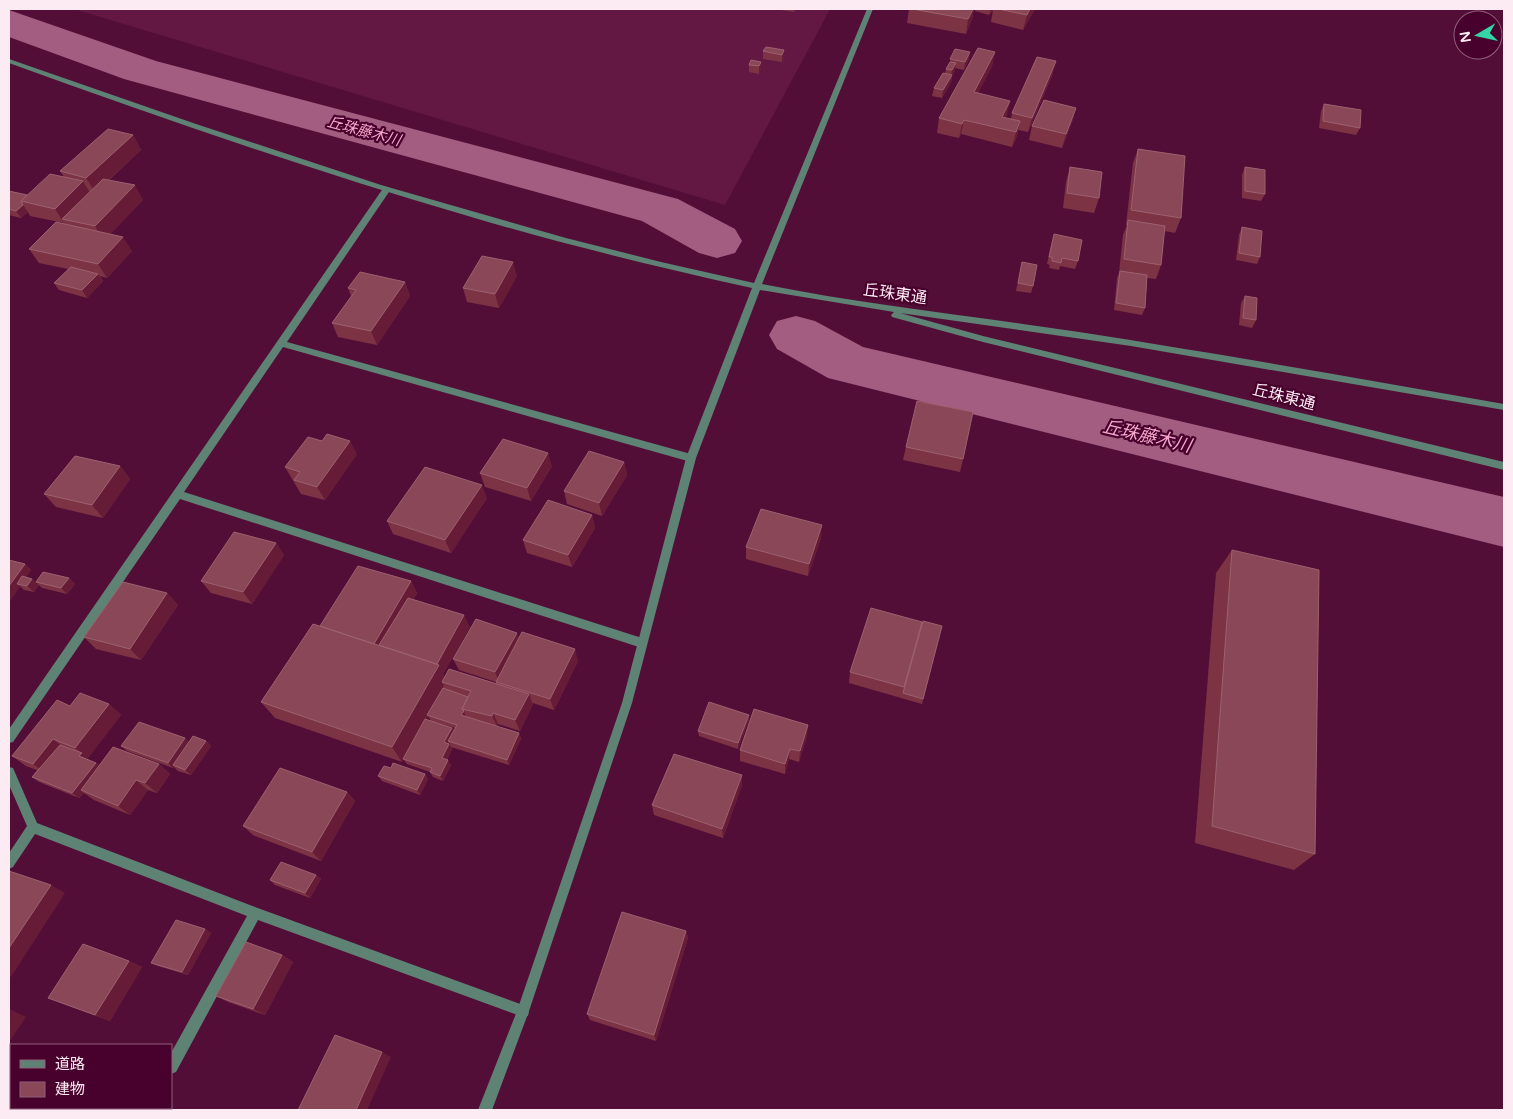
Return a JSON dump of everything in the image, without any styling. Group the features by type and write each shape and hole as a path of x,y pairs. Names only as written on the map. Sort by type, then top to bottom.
{"street":[{"path":"485,1110 523,1011 627,703 691,458 757,286 870,9"},
{"path":"9,62 386,189 536,234 757,286 853,303"},
{"path":"9,738 386,189"},
{"name":"丘珠東通","path":"853,303 1078,336 1504,407"},
{"name":"丘珠東通","path":"853,303 983,338 1504,466"},
{"path":"281,343 691,458"},
{"path":"178,494 642,643"},
{"path":"9,772 33,827 255,913 523,1011"},
{"path":"9,863 33,827"},
{"path":"172,1065 255,913"}],"shaded area":[{"path":"74,9 830,9 725,205"}],"building":[{"path":"912,9 973,9 968,19"},
{"path":"998,9 1030,9 1027,15"},
{"path":"766,47 784,50 782,55 763,51"},
{"path":"978,48 995,52 974,92 1010,101 1002,117 1020,121 1016,132 964,120 962,124 939,118"},
{"path":"955,49 970,52 965,62 950,59"},
{"path":"1037,57 1056,61 1032,118 1012,113"},
{"path":"751,60 761,62 759,66 749,65"},
{"path":"950,62 956,63 952,70 946,69"},
{"path":"943,73 952,75 943,90 934,88"},
{"path":"1044,100 1076,108 1066,134 1032,126"},
{"path":"1324,104 1361,110 1360,128 1323,121"},
{"path":"108,129 133,135 86,178 60,171"},
{"path":"1138,149 1185,156 1181,218 1131,210"},
{"path":"1070,167 1102,172 1099,198 1067,193"},
{"path":"1245,167 1265,170 1265,194 1245,191"},
{"path":"50,174 83,181 55,209 21,201"},
{"path":"103,179 135,185 95,226 62,219"},
{"path":"9,191 27,195 21,201 23,205 16,211 9,209"},
{"path":"1128,220 1165,226 1161,265 1124,259"},
{"path":"56,222 123,237 98,264 29,249"},
{"path":"1242,227 1262,231 1260,257 1239,253"},
{"path":"1054,234 1082,240 1078,261 1062,258 1061,263 1052,261 1052,257 1049,257"},
{"path":"482,256 513,262 495,294 463,288"},
{"path":"1022,262 1037,265 1033,286 1018,283"},
{"path":"71,267 98,274 82,290 54,283"},
{"path":"1120,271 1147,275 1145,308 1116,303"},
{"path":"360,272 405,282 371,331 332,323 356,290 348,288"},
{"path":"1245,296 1257,298 1256,320 1243,318"},
{"path":"917,401 973,412 963,459 906,447"},
{"path":"327,434 350,441 317,487 294,480 300,472 285,467 308,437 322,441"},
{"path":"503,439 548,453 527,488 480,473"},
{"path":"589,451 624,462 599,503 564,491"},
{"path":"75,456 120,466 92,505 44,494"},
{"path":"425,467 482,485 445,540 387,521"},
{"path":"548,500 592,515 568,555 523,540"},
{"path":"761,509 822,525 809,564 746,547"},
{"path":"234,532 276,543 243,592 201,581"},
{"path":"1232,550 1319,570 1315,854 1212,826"},
{"path":"9,560 25,564 9,586"},
{"path":"358,566 411,581 374,644 320,626"},
{"path":"43,572 69,578 61,588 36,582"},
{"path":"22,576 32,579 27,586 17,584"},
{"path":"123,582 167,593 130,649 84,637"},
{"path":"408,598 464,615 437,664 379,645"},
{"path":"871,608 922,622 904,687 850,672"},
{"path":"476,619 517,633 495,672 453,659"},
{"path":"923,621 942,626 923,699 903,693"},
{"path":"313,624 439,665 392,747 261,702"},
{"path":"522,632 575,649 550,699 496,682"},
{"path":"449,669 529,694 515,720 493,713 492,716 462,709 471,691 442,682"},
{"path":"443,688 468,697 461,715 519,733 507,760 448,741 457,725 427,715"},
{"path":"80,693 109,704 75,748 53,739 33,764 12,756 57,700 70,706"},
{"path":"709,702 749,715 738,743 698,731"},
{"path":"754,709 808,725 800,751 790,749 785,764 740,750"},
{"path":"425,719 452,728 444,742 449,744 442,758 448,760 440,776 430,772 432,768 403,759"},
{"path":"139,722 185,738 168,763 121,746"},
{"path":"193,736 206,741 185,770 173,765"},
{"path":"60,745 82,753 79,756 96,763 72,793 32,777"},
{"path":"113,747 159,764 145,783 136,780 118,806 81,790"},
{"path":"674,754 742,775 722,829 652,805"},
{"path":"393,763 425,774 417,790 378,776 384,766 391,768"},
{"path":"280,768 347,792 312,852 243,826"},
{"path":"281,862 316,875 305,893 270,880"},
{"path":"9,871 51,885 9,948"},
{"path":"622,912 686,931 654,1035 587,1014"},
{"path":"176,920 205,929 182,972 151,963"},
{"path":"246,942 282,955 253,1009 216,996"},
{"path":"83,944 129,961 95,1015 48,998"},
{"path":"335,1035 382,1052 356,1110 298,1110"},
{"path":"10,1057 10,1109 47,1110 9,1110"}],"waterway":[{"name":"丘珠藤木川","path":"9,23 140,70 660,210 717,241"},
{"name":"丘珠藤木川","path":"796,335 848,364 1504,522"}]}
